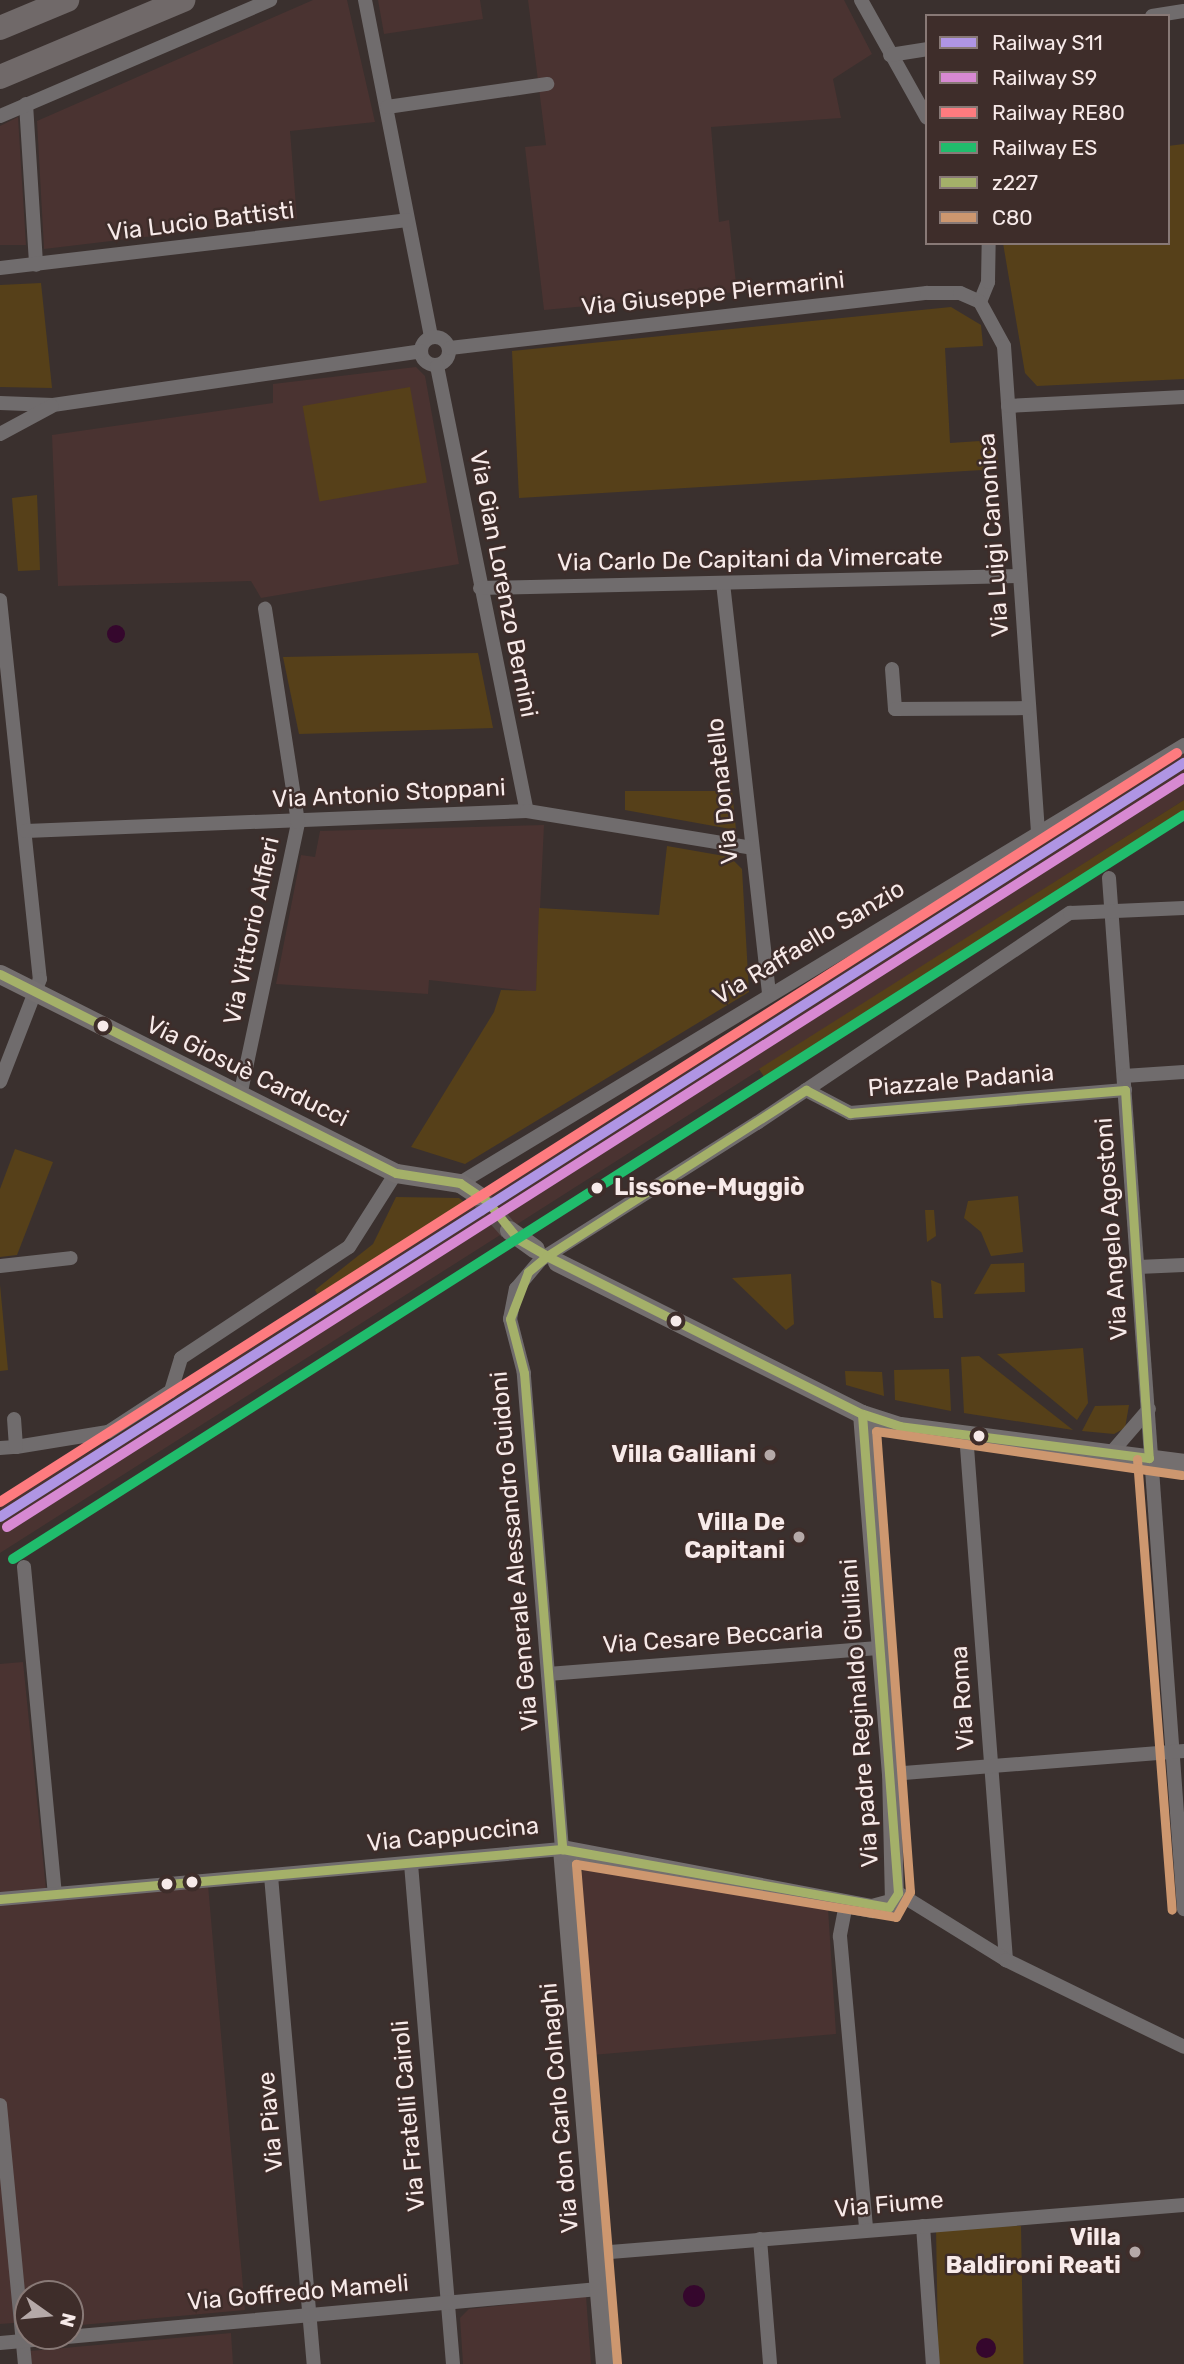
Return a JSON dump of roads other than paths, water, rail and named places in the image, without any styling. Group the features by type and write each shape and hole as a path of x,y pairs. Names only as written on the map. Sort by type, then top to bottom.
{"highway":[{"path":"0,28 67,0"},
{"path":"0,77 183,0"}],"street":[{"path":"0,116 270,0"},
{"path":"0,403 54,405 421,351 431,337 365,0"},
{"path":"861,0 925,115"},
{"path":"1165,14 1184,11"},
{"path":"890,55 925,49"},
{"path":"387,107 547,84"},
{"path":"26,104 36,265"},
{"name":"Via Lucio Battisti","path":"0,268 407,220"},
{"path":"980,302 988,282 989,245"},
{"name":"Via Giuseppe Piermarini","path":"450,348 927,293 960,293 980,302"},
{"name":"Via Luigi Canonica","path":"980,302 1004,346 1027,708 1038,832"},
{"path":"421,351 425,362 437,366 450,348 431,337"},
{"name":"Via Gian Lorenzo Bernini","path":"437,366 527,811"},
{"path":"1008,406 1184,397"},
{"path":"0,434 54,405"},
{"name":"Via Carlo De Capitani da Vimercate","path":"480,588 1020,576"},
{"name":"Via Donatello","path":"723,583 769,994"},
{"path":"0,600 40,979 0,1082"},
{"name":"Via Vittorio Alfieri","path":"240,1096 299,822 265,609"},
{"path":"892,669 895,709 1027,708"},
{"name":"Via Raffaello Sanzio","path":"460,1183 1184,745"},
{"name":"Via Antonio Stoppani","path":"26,831 527,811 752,848"},
{"name":"Via Angelo Agostoni","path":"1109,878 1149,1409 1149,1458 1179,1752 1184,1909"},
{"path":"544,1257 806,1090 1070,912 1111,914 1184,908"},
{"name":"Via Giosuè Carducci","path":"0,974 396,1173 460,1183 478,1195"},
{"name":"Piazzale Padania","path":"806,1090 850,1113 1125,1083 1184,1072"},
{"path":"0,1448 108,1432 171,1391 181,1358 349,1247 396,1173"},
{"path":"509,1230 544,1257 862,1414 966,1434 1184,1463"},
{"name":"Via Generale Alessandro Guidoni","path":"544,1257 510,1306 524,1373 562,1849"},
{"path":"0,1266 71,1258"},
{"path":"1138,1268 1184,1265"},
{"path":"1111,1453 1149,1409"},
{"name":"Via padre Reginaldo Giuliani","path":"862,1414 898,1893 1006,1960 1184,2047"},
{"path":"14,1419 16,1447"},
{"name":"Via Roma","path":"966,1434 1006,1960"},
{"path":"24,1567 55,1892"},
{"name":"Via Cesare Beccaria","path":"548,1674 881,1648"},
{"path":"891,1773 990,1768 1179,1752"},
{"name":"Via Cappuccina","path":"0,1899 562,1849 846,1904 889,1907 898,1893"},
{"name":"Via don Carlo Colnaghi","path":"562,1849 598,2253 605,2364"},
{"name":"Via Fratelli Cairoli","path":"411,1864 453,2364"},
{"name":"Via Piave","path":"271,1876 314,2364"},
{"path":"846,1904 841,1936 866,2230"},
{"path":"0,2105 17,2280"},
{"name":"Via Fiume","path":"598,2253 1184,2205"},
{"path":"923,2226 933,2364"},
{"path":"760,2239 770,2364"},
{"name":"Via Goffredo Mameli","path":"84,2335 599,2288"}],"tunnel":[{"path":"478,1195 509,1230"}],"rail line":[{"name":"RE80","path":"0,1502 1177,753"},
{"name":"S11","path":"0,1517 1184,763"},
{"name":"S9","path":"7,1527 1184,778"},
{"name":"ES","path":"13,1559 1184,815"}],"place":[{"name":"Lissone-Muggiò","path":"597,1188"},
{"name":"Villa Galliani","path":"770,1455"},
{"name":"Villa De Capitani","path":"799,1537"},
{"name":"Villa Baldironi Reati","path":"1135,2252"}]}
